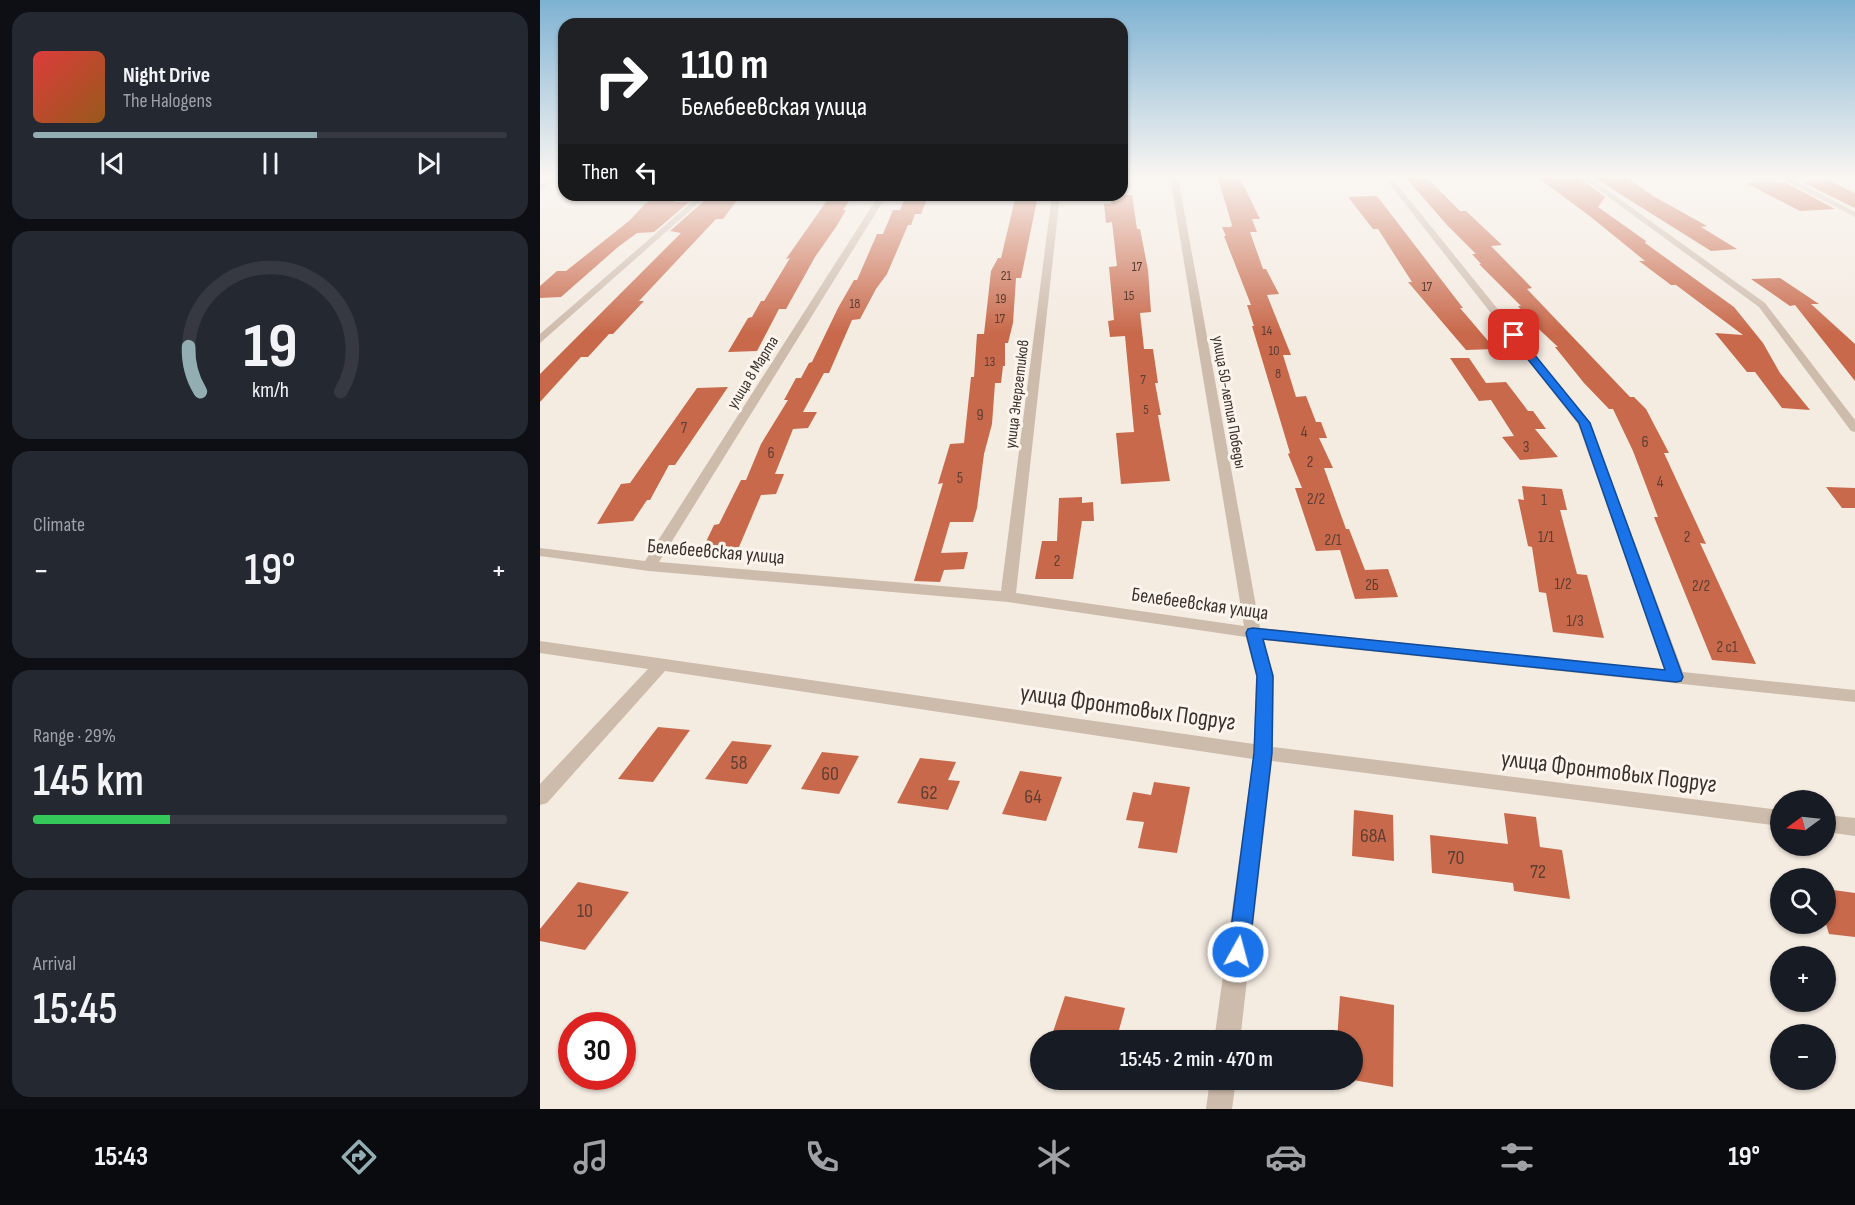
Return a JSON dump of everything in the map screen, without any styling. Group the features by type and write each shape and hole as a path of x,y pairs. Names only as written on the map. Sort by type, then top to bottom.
{"street":[{"path":"540,340 666,229"},
{"name":"улица 8 Марта","path":"649,566 863,229"},
{"name":"улица Энергетиков","path":"1008,597 1052,229"},
{"name":"улица 50-летия Победы","path":"1183,229 1253,633 1265,676 1263,753 1228,1030"},
{"path":"1428,229 1584,423 1676,677"},
{"path":"1657,229 1762,304 1855,428"},
{"name":"Белебеевская улица","path":"540,552 649,566 1008,597 1253,633 1855,696"},
{"name":"улица Фронтовых Подруг","path":"540,647 1263,753 1770,817"},
{"path":"540,796 662,664"},
{"path":"1836,825 1855,827"},
{"path":"1219,1109 1221,1090"}],"building":[{"path":"619,229 658,229 654,232 637,233 561,297 540,298 540,286 557,271 566,271"},
{"path":"673,229 707,229 639,301 644,301 613,334 609,334 588,357 581,357 540,402 540,374 681,233 670,231"},
{"path":"807,229 835,229 815,257 786,309 779,309 757,351 728,352 748,318 752,317 761,301 764,301 790,258 786,259"},
{"path":"885,229 906,229 887,274 860,319 852,320 829,373 824,373 803,412 817,412 808,428 793,429 775,474 784,474 776,494 761,495 739,547 702,550 714,525 719,524 741,480 746,480 761,444 788,400 784,400 796,378 801,378 809,363 812,362 838,308 854,280 857,280 877,234 883,234"},
{"path":"1008,229 1031,229 1021,278 1016,278 1013,323 1008,343 1005,343 1005,366 1003,366 1001,383 995,383 992,424 984,454 977,508 973,522 950,522 941,553 968,552 964,569 944,570 940,582 914,581 943,483 938,484 950,444 964,443 971,377 974,377 977,334 984,334 991,271 998,258 1001,258"},
{"path":"1113,229 1140,229 1148,270 1151,312 1140,313 1144,349 1153,349 1158,383 1155,383 1161,415 1158,415 1170,481 1121,484 1116,433 1134,432 1125,336 1110,337 1108,321 1114,320 1109,267 1117,266"},
{"path":"1223,229 1256,229 1257,232 1250,232 1263,269 1266,269 1279,294 1267,295 1291,355 1283,355 1296,397 1306,396 1316,422 1321,422 1327,438 1319,438 1333,468 1324,468 1346,529 1349,529 1365,570 1388,569 1398,597 1355,599 1340,550 1316,551 1295,488 1302,488 1288,454 1290,453 1252,326 1254,326 1247,305 1251,305 1224,236 1226,236"},
{"path":"1373,229 1402,229 1463,308 1460,308 1495,349 1466,350 1408,282 1412,282 1378,229"},
{"path":"1451,229 1485,229 1502,245 1491,246 1532,288 1527,289 1630,397 1634,397 1646,409 1669,453 1664,453 1706,544 1700,543 1756,664 1712,660 1654,517 1658,517 1633,451 1613,409 1609,409 1584,383 1555,347 1558,347 1528,319 1518,306 1521,306 1479,264 1481,264 1472,254 1476,254"},
{"path":"1605,229 1629,229 1734,307 1763,343 1780,373 1810,410 1782,408 1755,372 1747,372 1715,333 1743,335 1676,285 1671,285 1639,261 1645,261"},
{"path":"1676,229 1704,229 1737,249 1711,251"},
{"path":"1780,278 1819,304 1811,304 1855,344 1855,381 1795,305 1790,306 1751,279"},
{"path":"1450,358 1469,358 1486,383 1506,382 1528,411 1533,411 1546,429 1535,429 1558,457 1520,460 1502,437 1514,436 1491,400 1479,401"},
{"path":"728,387 675,465 669,465 650,500 647,500 633,521 597,524 621,484 630,483 697,388"},
{"path":"1522,486 1562,489 1567,510 1560,510 1577,574 1587,575 1604,638 1553,632 1546,593 1539,592 1532,547 1528,546 1518,499 1524,500"},
{"path":"1826,487 1855,488 1855,508 1842,508"},
{"path":"1082,497 1082,503 1093,502 1094,521 1082,521 1073,579 1035,579 1042,541 1057,541 1059,498"},
{"path":"658,727 690,730 653,782 618,779"},
{"path":"732,741 772,745 747,784 705,779"},
{"path":"822,752 859,756 839,794 801,789"},
{"path":"920,758 956,762 948,780 960,781 948,810 897,803"},
{"path":"1020,771 1062,777 1046,821 1002,814"},
{"path":"1154,782 1190,787 1177,853 1138,848 1144,822 1126,820 1133,792 1151,795"},
{"path":"1354,810 1393,815 1394,861 1352,856"},
{"path":"1504,813 1536,817 1540,847 1562,850 1570,899 1514,891 1513,883 1432,873 1430,835 1508,844"},
{"path":"578,882 629,892 585,950 540,941 540,929"},
{"path":"1836,890 1855,893 1855,937 1829,934 1836,934"},
{"path":"1065,996 1125,1008 1119,1030 1054,1030"},
{"path":"1340,996 1394,1005 1393,1087 1363,1082 1363,1030 1338,1030"}],"route":[{"path":"1238,952 1263,753 1265,676 1253,633 1676,677 1584,423 1514,335"}]}
